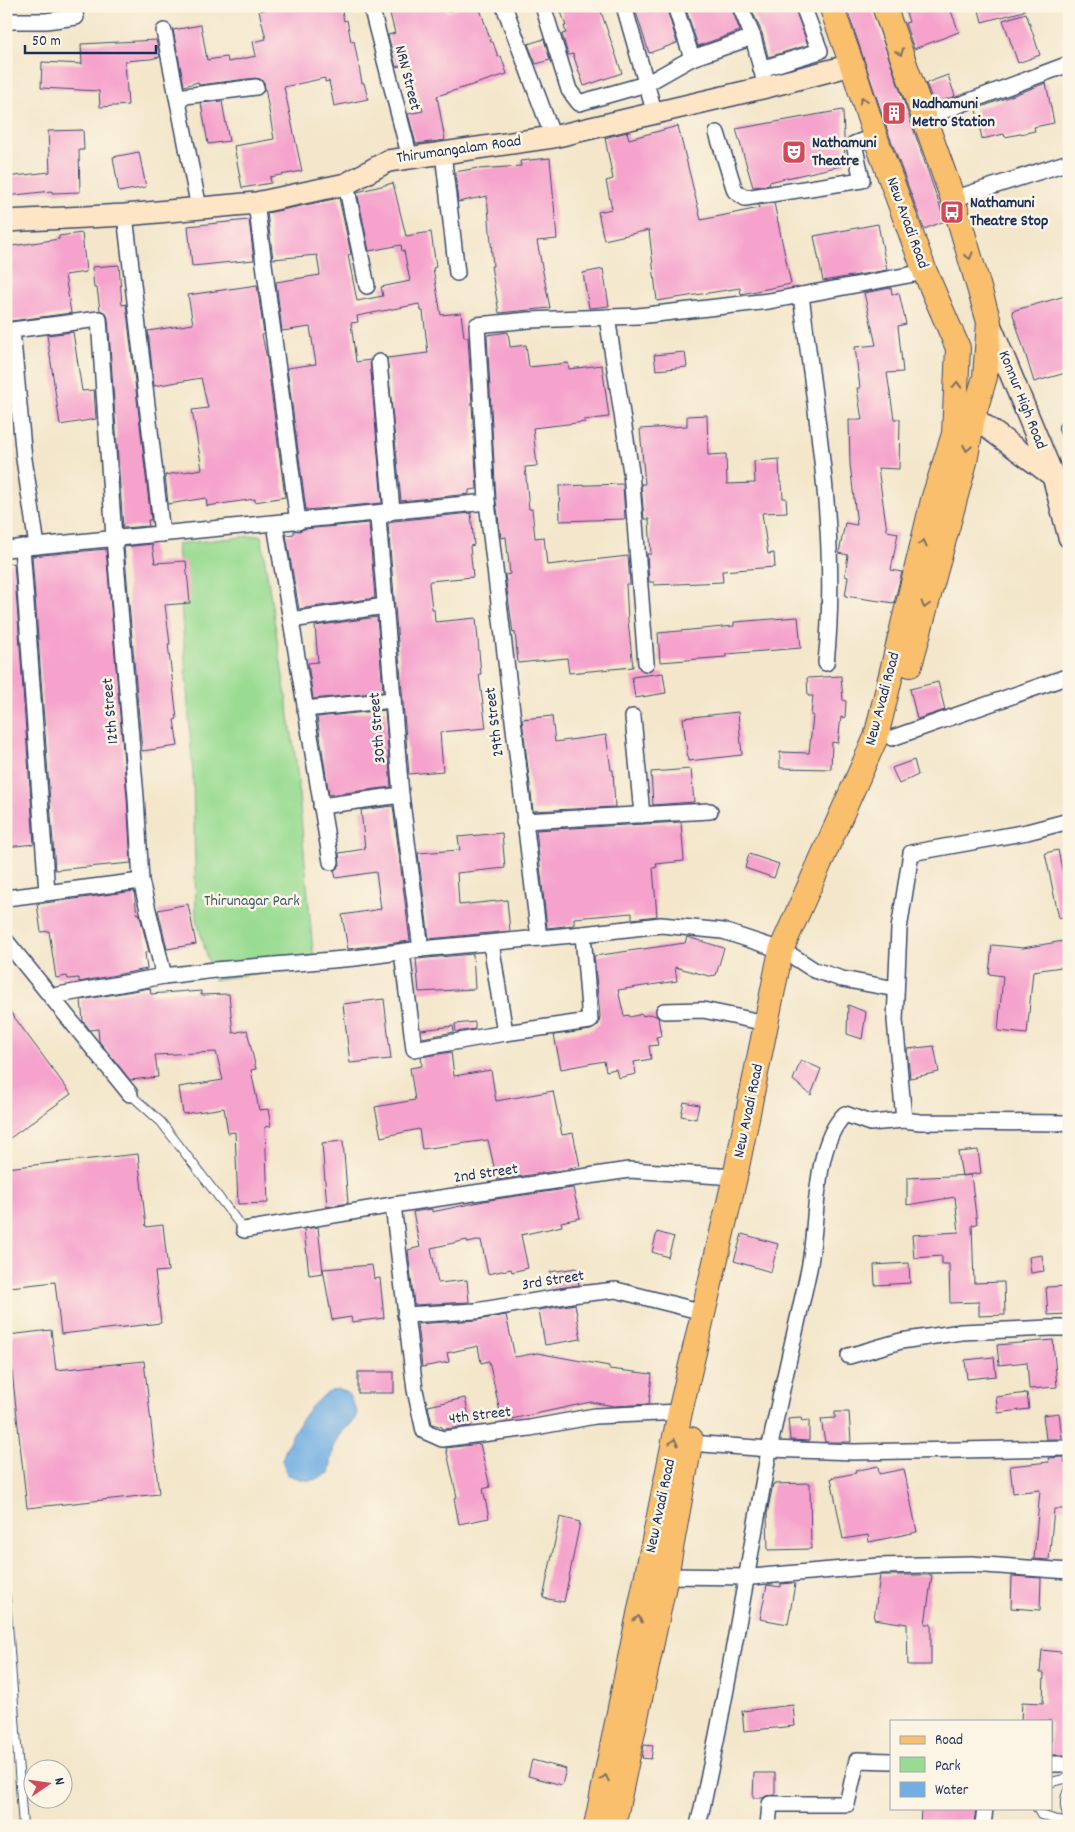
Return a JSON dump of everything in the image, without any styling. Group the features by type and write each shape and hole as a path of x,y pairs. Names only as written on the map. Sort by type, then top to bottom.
{"main road":[{"name":"New Avadi Road","path":"613,1826 666,1576 690,1443 788,954 892,738 923,613 965,462 964,415 958,348 925,272 875,136 831,6"},
{"name":"New Avadi Road","path":"596,1826 680,1412 735,1177 766,1023 788,954 876,737 933,500 954,434 985,377 988,334 953,199 884,6"},
{"path":"957,345 988,334"}],"street":[{"name":"NRN Street","path":"371,6 410,158"},
{"path":"504,6 553,137"},
{"path":"543,6 570,90 579,103 646,84 692,58 752,37"},
{"path":"624,6 655,114"},
{"path":"675,6 692,58"},
{"path":"740,6 752,37 763,78 820,51 804,6"},
{"path":"6,21 46,21 76,17"},
{"path":"164,31 199,208"},
{"path":"924,118 1069,64"},
{"name":"Thirumangalam Road","path":"6,221 125,215 256,203 346,184 388,161 553,137 655,114 763,78 852,65"},
{"path":"177,97 256,86"},
{"path":"717,134 734,191 745,198 862,180 854,144 875,136"},
{"path":"443,153 457,273"},
{"path":"953,199 1069,162"},
{"path":"346,184 367,286"},
{"path":"256,203 298,522"},
{"path":"125,215 162,534"},
{"path":"646,663 631,472 607,317 656,314 769,301 925,272"},
{"path":"801,295 828,509 830,607 826,663"},
{"name":"29th Street","path":"538,938 487,502 476,325 529,320 607,317"},
{"name":"12th Street","path":"9,330 98,319 136,797 140,881 164,976"},
{"path":"9,330 24,458 37,546"},
{"name":"Konnur High Road","path":"988,334 1064,496 1069,537"},
{"path":"379,362 392,511"},
{"path":"964,415 1053,476"},
{"path":"1069,426 1067,428 1069,434"},
{"path":"6,549 298,522 487,502"},
{"name":"30th Street","path":"392,511 378,518 401,795 421,949"},
{"path":"275,524 331,862"},
{"path":"22,547 47,892"},
{"path":"291,620 385,606"},
{"path":"892,738 1069,676"},
{"path":"305,709 393,700"},
{"path":"633,717 642,815"},
{"path":"321,806 401,795"},
{"path":"524,821 710,810"},
{"path":"904,1120 895,1020 898,929 912,853 1027,832 1069,821"},
{"path":"6,898 140,881"},
{"path":"53,996 164,976 355,958 421,949 583,934 661,924 723,931 788,954 814,970 842,979 896,989"},
{"path":"402,952 414,1049 505,1033 590,1021 583,934"},
{"path":"6,941 53,996 130,1094"},
{"path":"491,943 505,1033"},
{"path":"664,1011 703,1010 766,1023"},
{"path":"698,1826 726,1688 770,1448 809,1267 821,1164 836,1122 845,1114 870,1123 904,1120 920,1122 1069,1122"},
{"name":"2nd Street","path":"244,1230 394,1205 629,1170 735,1177"},
{"name":"4th Street","path":"394,1205 405,1316 415,1390 424,1431 442,1439 530,1428 595,1416 680,1412"},
{"name":"3rd Street","path":"405,1316 476,1311 571,1295 616,1290 704,1312"},
{"path":"849,1356 900,1340 961,1332 1069,1328"},
{"path":"690,1443 854,1452 1069,1448"},
{"path":"666,1576 746,1577 896,1565 971,1564 1069,1571"},
{"path":"768,1826 770,1804 846,1804 857,1760 890,1761"},
{"path":"1052,1764 1069,1764"},
{"path":"982,1826 985,1810"}],"lane":[{"path":"130,1094 161,1122 244,1230"},
{"path":"6,1597 23,1826"},
{"path":"1052,1782 1069,1778"},
{"path":"1069,1789 1064,1796 1065,1809 1069,1819"},
{"path":"1037,1810 1041,1815 1069,1824"}],"green space":[{"name":"Thirunagar Park","path":"261,535 296,761 314,963 214,980 196,918 193,776 177,544"}],"water":[{"path":"337,1389 348,1393 357,1412 352,1423 341,1433 336,1441 329,1473 313,1480 299,1479 287,1474 282,1460 290,1439 302,1418 318,1400 327,1393"}],"building":[{"path":"279,6 341,6 344,21 347,20 351,42 354,41 362,83 364,83 368,99 334,106 329,81 325,82 325,78 284,87 302,171 270,177 271,183 242,188 234,146 274,139 264,82 255,78 199,85 198,82 184,86 173,30 201,25 207,60 227,57 228,62 256,56 253,42 266,39 259,11"},
{"path":"388,6 446,6 447,12 466,6 479,6 491,42 493,42 498,57 501,56 507,74 437,96 445,140 416,144 408,114 423,111 410,63 396,67 388,35 395,33"},
{"path":"559,6 599,6 622,73 584,86 573,54 568,55 562,34 566,33 564,26 566,26"},
{"path":"634,6 666,6 677,43 649,53"},
{"path":"685,6 731,6 740,31 698,46"},
{"path":"750,6 794,6 808,45 768,57 762,33"},
{"name":"Nadhamuni Metro Station","path":"846,6 871,6 945,221 924,229 888,132"},
{"path":"904,6 949,6 959,32 914,49 905,23 909,22"},
{"path":"978,6 1024,6 1024,11 982,22"},
{"path":"1026,13 1040,55 1018,63 1003,20"},
{"path":"544,39 550,60 536,64 528,44"},
{"path":"156,40 160,57 125,61 128,105 100,107 99,91 41,88 42,62 82,64 81,44"},
{"path":"948,75 955,96 934,104 926,83"},
{"path":"1046,83 1054,123 1034,127 1035,131 1005,137 1004,134 982,139 976,109"},
{"path":"222,101 229,141 208,144 201,103"},
{"name":"Nathamuni Theatre","path":"843,110 845,165 769,182 770,185 753,187 736,129"},
{"path":"678,126 701,220 759,208 758,205 774,203 791,284 741,294 740,288 657,301 649,230 604,240 598,212 612,209 606,181 613,179 605,138 627,132 629,139"},
{"path":"83,130 84,150 79,150 80,192 52,193 52,191 6,196 6,177 50,172 48,131"},
{"path":"139,152 146,187 119,192 113,157"},
{"path":"550,158 557,239 537,241 550,308 499,313 491,266 493,266 487,196 458,202 455,172 478,168 521,166 520,161"},
{"path":"393,183 406,236 431,232 436,267 433,268 441,315 461,313 464,337 468,337 477,489 469,490 469,494 401,501 387,358 428,353 423,311 421,311 419,304 357,316 358,322 351,323 356,362 370,360 382,503 306,510 287,368 316,364 310,327 282,331 276,282 320,275 317,255 273,259 267,213 339,198 351,254 348,255 357,301 383,296 381,287 410,281 404,251 402,251 401,245 369,251 357,192"},
{"path":"249,220 254,260 192,266 188,226"},
{"path":"878,224 887,270 823,281 814,236"},
{"path":"82,233 86,272 65,275 71,313 6,323 6,247 59,239 59,236"},
{"path":"119,265 122,305 126,304 151,520 148,520 149,526 123,528 108,318 106,313 100,310 97,288 94,288 92,267"},
{"path":"603,269 609,306 589,308 583,273"},
{"path":"257,285 264,334 262,335 267,359 285,497 255,502 255,499 207,506 206,498 168,504 165,475 202,469 192,410 208,408 201,378 154,386 148,331 193,324 188,295"},
{"path":"891,288 892,294 899,293 906,324 898,326 903,372 887,373 894,419 900,419 899,469 878,468 887,531 898,533 891,570 902,572 894,603 845,596 848,577 845,576 848,555 839,553 845,523 857,525 850,464 849,420 862,420 857,388 860,388 855,347 876,345 864,293"},
{"path":"1069,295 1069,372 1034,382 1012,311"},
{"path":"73,332 82,391 94,390 96,419 60,425 47,335"},
{"path":"508,332 510,347 526,345 529,367 568,363 569,369 602,365 609,417 584,420 585,422 533,428 537,466 525,467 529,509 532,509 535,538 544,537 547,565 628,556 630,584 626,584 633,667 569,673 567,658 518,663 515,632 513,633 505,575 510,574 506,537 501,538 496,501 487,335"},
{"path":"685,352 687,367 656,370 654,355"},
{"path":"707,415 708,455 726,454 727,484 755,483 754,461 779,459 780,483 782,483 783,498 786,498 787,512 762,513 768,554 774,553 775,567 722,571 723,582 654,585 654,582 649,582 647,554 651,554 649,519 644,519 641,484 645,484 640,429 687,426 687,416"},
{"path":"623,484 625,519 560,521 559,486"},
{"path":"471,513 474,545 470,546 473,577 430,581 429,583 435,622 476,618 481,674 479,674 486,728 440,732 443,771 409,774 388,524 394,521"},
{"path":"369,523 375,598 299,609 286,535 294,534 294,530"},
{"path":"152,544 155,563 186,561 190,603 165,605 177,719 174,720 178,746 142,751 124,547"},
{"path":"106,549 131,863 55,870 32,556"},
{"path":"14,563 34,844 6,847 6,564"},
{"path":"377,617 383,692 313,699 308,663 318,662 315,626"},
{"path":"798,617 801,648 726,654 726,657 660,662 658,633 734,626 734,622"},
{"path":"663,673 666,693 635,698 632,677"},
{"path":"841,676 843,700 846,701 845,718 841,717 838,743 832,742 831,769 780,768 780,752 809,753 813,696 808,696 807,678"},
{"path":"938,682 945,710 917,719 910,689"},
{"path":"385,710 391,787 329,795 317,717"},
{"path":"738,712 742,755 688,761 683,718"},
{"path":"552,716 555,742 606,735 611,770 613,770 615,807 533,811 522,719"},
{"path":"914,760 918,775 899,784 892,768"},
{"path":"691,769 694,802 653,805 651,772"},
{"path":"393,806 410,941 348,949 342,915 381,909 376,872 336,878 334,870 340,865 339,853 365,849 361,810"},
{"path":"681,822 684,861 656,864 657,867 653,868 657,916 632,919 632,913 574,918 574,925 547,928 536,830"},
{"path":"502,833 505,868 457,873 459,905 507,900 510,931 429,939 418,853 460,850 458,837"},
{"path":"1058,850 1069,903 1069,916 1059,918 1045,853"},
{"path":"749,854 779,864 774,878 745,868"},
{"path":"134,891 137,914 139,913 149,952 145,953 147,969 79,982 79,978 68,979 67,976 56,978 49,931 41,932 37,904"},
{"path":"188,904 196,944 167,949 158,910"},
{"path":"687,937 724,948 716,975 709,976 675,967 677,981 618,990 624,1016 651,1014 658,1017 661,1036 656,1037 658,1045 649,1046 651,1059 634,1062 636,1074 618,1078 616,1069 606,1071 604,1061 561,1069 554,1035 591,1030 599,1024 600,1016 594,956 685,943"},
{"path":"1069,940 1069,966 1033,971 1027,1034 998,1031 1003,976 989,974 992,945 1023,948"},
{"path":"473,954 475,989 419,992 416,959"},
{"path":"150,988 151,994 201,991 201,995 229,994 233,1033 247,1030 256,1069 251,1070 259,1110 268,1109 271,1126 265,1127 268,1203 238,1204 235,1132 228,1133 224,1108 183,1114 179,1087 223,1080 216,1052 155,1055 158,1077 130,1080 99,1041 98,1029 90,1030 83,1021 81,1000"},
{"path":"384,999 391,1059 350,1063 343,1004"},
{"path":"848,1005 866,1012 862,1039 847,1034"},
{"path":"6,1006 71,1094 6,1141"},
{"path":"475,1022 475,1029 456,1032 455,1024"},
{"path":"453,1026 454,1032 422,1038 421,1030"},
{"path":"934,1046 939,1072 910,1078 907,1049"},
{"path":"451,1052 454,1076 491,1070 496,1101 553,1091 562,1135 573,1133 580,1166 497,1180 488,1140 422,1149 419,1129 381,1137 375,1107 415,1100 410,1068 422,1066 421,1057"},
{"path":"801,1060 821,1069 811,1095 793,1080"},
{"path":"684,1102 699,1105 696,1119 681,1116"},
{"path":"343,1141 348,1203 327,1207 322,1143"},
{"path":"978,1150 981,1173 962,1176 958,1152"},
{"path":"138,1154 146,1227 163,1225 168,1271 155,1272 161,1323 61,1334 55,1282 10,1287 6,1249 6,1168"},
{"path":"971,1175 977,1224 972,1225 974,1283 1004,1282 1005,1315 979,1316 979,1302 950,1303 949,1264 942,1264 942,1256 914,1258 912,1235 959,1232 955,1197 907,1205 907,1178"},
{"path":"573,1188 580,1218 561,1222 562,1226 521,1235 528,1268 512,1272 511,1269 488,1274 481,1240 468,1243 467,1240 431,1248 438,1283 467,1280 469,1302 414,1305 408,1250 420,1247 413,1212 432,1209 432,1212 489,1200"},
{"path":"318,1227 323,1273 309,1275 304,1229"},
{"path":"657,1232 674,1237 668,1257 652,1252"},
{"path":"742,1234 778,1244 771,1272 734,1261"},
{"path":"1042,1255 1044,1271 1031,1273 1029,1257"},
{"path":"909,1263 910,1283 875,1285 874,1265"},
{"path":"372,1265 374,1279 380,1278 384,1318 352,1322 351,1317 332,1320 323,1269"},
{"path":"576,1268 579,1285 552,1289 550,1272"},
{"path":"1066,1286 1067,1314 1048,1315 1046,1287"},
{"path":"575,1304 581,1339 545,1345 539,1310"},
{"path":"506,1315 515,1357 537,1353 609,1366 609,1369 652,1374 649,1404 614,1406 591,1402 502,1421 489,1361 481,1363 478,1346 447,1353 449,1362 422,1367 417,1324 477,1320"},
{"path":"51,1330 56,1370 144,1361 159,1494 27,1508 8,1335"},
{"path":"1053,1340 1057,1387 1029,1389 1027,1362 999,1365 997,1345"},
{"path":"994,1357 996,1376 967,1379 965,1360"},
{"path":"358,1372 394,1372 394,1393 358,1393"},
{"path":"1027,1393 1029,1409 998,1413 996,1397"},
{"path":"465,1398 471,1426 443,1429 432,1424 428,1406"},
{"path":"835,1412 849,1412 851,1442 825,1442 821,1419 835,1418"},
{"path":"1059,1413 1062,1439 1046,1439 1043,1415"},
{"path":"801,1418 802,1421 809,1420 809,1441 790,1440 788,1419"},
{"path":"480,1444 490,1487 483,1489 489,1518 459,1524 454,1498 457,1497 446,1448"},
{"path":"1064,1457 1065,1463 1069,1463 1069,1509 1054,1509 1049,1560 1034,1559 1040,1490 1013,1493 1010,1466 1049,1462 1048,1458"},
{"path":"878,1466 879,1474 904,1469 917,1532 869,1542 868,1535 843,1539 831,1478"},
{"path":"810,1483 811,1549 768,1550 767,1514 773,1484"},
{"path":"560,1517 580,1522 564,1602 543,1598"},
{"path":"880,1575 932,1575 925,1624 931,1624 931,1665 908,1665 907,1624 874,1619"},
{"path":"1012,1576 1041,1578 1040,1610 1011,1608"},
{"path":"781,1584 795,1584 788,1624 760,1619 767,1585 781,1587"},
{"path":"1042,1650 1069,1653 1069,1755 1052,1755 1052,1720 1021,1720 1022,1702 1043,1703 1044,1673 1040,1673"},
{"path":"793,1705 795,1726 744,1731 742,1711"},
{"path":"644,1745 653,1746 651,1759 642,1758"},
{"path":"532,1760 566,1769 562,1785 528,1776"},
{"path":"754,1773 775,1773 775,1795 753,1798"},
{"path":"921,1810 976,1810 974,1826 920,1826"}],"place":[{"name":"Nadhamuni Metro Station","path":"894,113"},
{"name":"Nathamuni Theatre","path":"794,152"},
{"name":"Nathamuni Theatre Stop","path":"952,212"}]}
